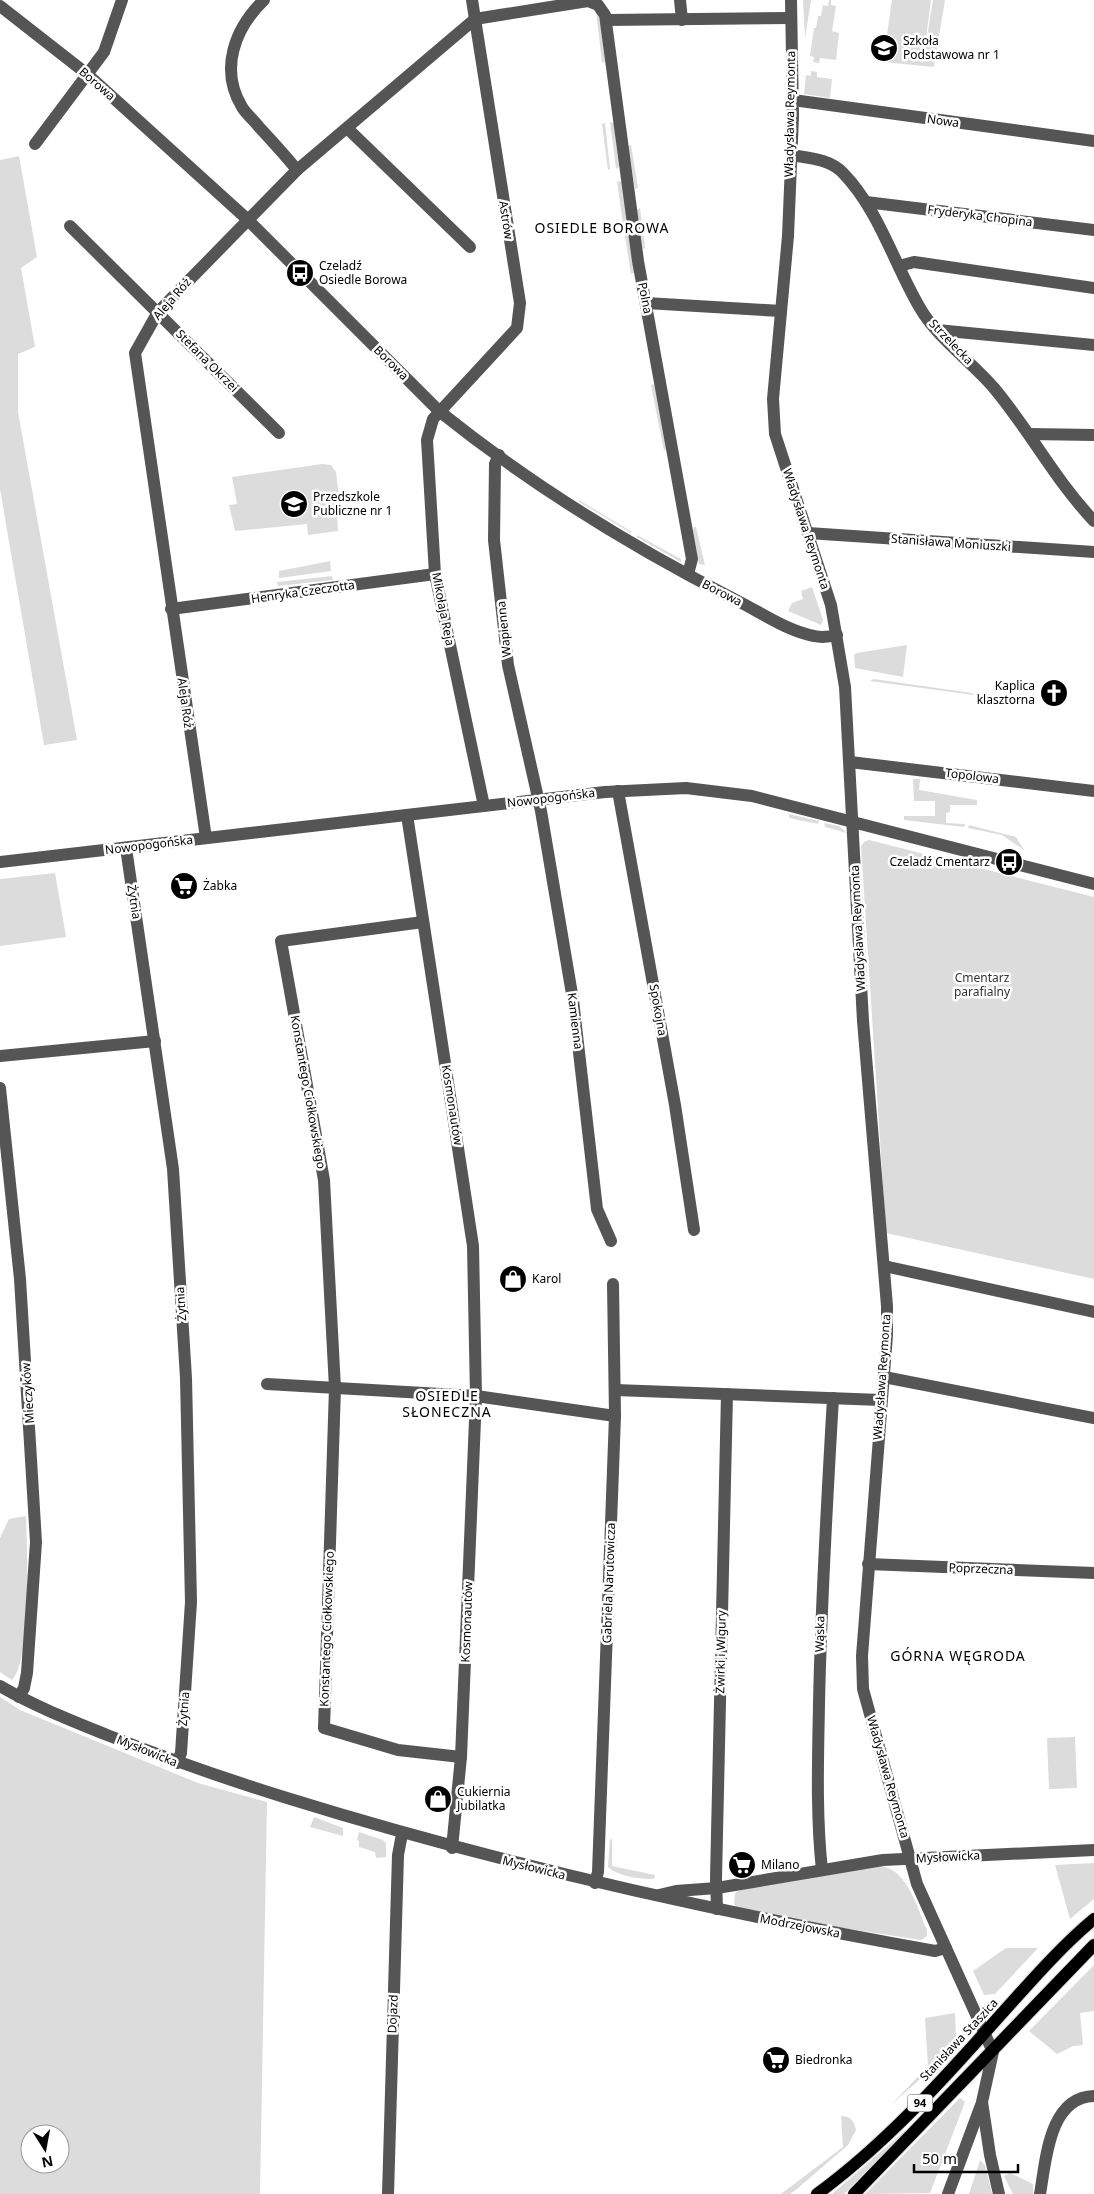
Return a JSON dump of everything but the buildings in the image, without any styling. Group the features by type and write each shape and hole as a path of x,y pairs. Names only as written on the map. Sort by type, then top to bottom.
{"main road":[{"name":"Stanisława Staszica","path":"817,2194 852,2168 924,2098 1036,1976 1094,1919"},
{"name":"94","path":"854,2194 993,2052 1020,2020 1094,1945"}],"street":[{"path":"35,144 104,52 122,0"},
{"path":"264,0 254,9 238,34 230,60 233,84 242,107 297,170"},
{"name":"Astrów","path":"439,411 517,328 520,304 472,0"},
{"path":"680,0 682,20"},
{"name":"Władysława Reymonta","path":"791,0 793,100 788,236 773,399 774,422 783,460 831,605 845,687 863,1021 884,1266 887,1334 861,1668 863,1689 910,1859"},
{"path":"475,19 588,1 598,5 603,10 606,20 790,18"},
{"name":"Borowa","path":"0,6 87,74 247,219 439,411 499,456 560,498 688,574 777,621 812,636 824,638 837,635"},
{"name":"Aleja Róż","path":"206,838 135,353 158,312 247,219 297,170 475,19"},
{"name":"Polna","path":"606,20 637,252 692,560 688,574"},
{"name":"Nowa","path":"793,100 1094,142"},
{"path":"347,128 470,247"},
{"name":"Strzelecka","path":"790,155 830,164 842,172 866,202 920,309 937,330 980,372 1030,434 1051,469 1094,521"},
{"name":"Fryderyka Chopina","path":"866,202 1094,230"},
{"name":"Stefana Okrzei","path":"70,226 279,433"},
{"path":"898,266 914,262 1094,288"},
{"path":"646,303 782,311"},
{"path":"937,330 1094,345"},
{"name":"Mikołaja Reja","path":"439,411 430,425 427,440 436,574 484,806"},
{"path":"1030,434 1094,435"},
{"name":"Wapienna","path":"499,456 495,464 494,540 507,656 539,800"},
{"path":"1078,504 1094,504"},
{"name":"Stanisława Moniuszki","path":"808,533 1094,552"},
{"name":"Henryka Czeczotta","path":"171,609 436,574"},
{"name":"Topolowa","path":"850,762 1094,791"},
{"name":"Nowopogońska","path":"0,862 655,788 718,791 760,798 1094,884"},
{"name":"Spokojna","path":"618,791 675,1105 694,1230"},
{"name":"Kamienna","path":"539,800 573,1000 597,1209 611,1241"},
{"name":"Kosmonautów","path":"407,815 473,1246 476,1396 462,1757 452,1848"},
{"name":"Żytnia","path":"126,848 173,1169 186,1378 191,1602 181,1753 177,1763"},
{"name":"Konstantego Ciołkowskiego","path":"423,922 281,942 324,1180 335,1388 324,1728 398,1750 462,1757"},
{"path":"0,1056 155,1041"},
{"name":"Mieczyków","path":"0,1088 20,1279 36,1542 27,1673 24,1688 19,1697"},
{"path":"884,1266 1094,1312"},
{"name":"Gabriela Narutowicza","path":"595,1883 598,1872 615,1416 613,1284"},
{"path":"884,1377 1094,1418"},
{"path":"267,1384 476,1396 615,1416"},
{"path":"615,1390 881,1400"},
{"name":"Żwirki i Wigury","path":"717,1909 727,1394"},
{"name":"Wąska","path":"822,1870 819,1838 818,1750 820,1607 833,1398"},
{"name":"Poprzeczna","path":"868,1564 1094,1573"},
{"name":"Mysłowicka","path":"0,1686 19,1697 177,1763 452,1848 654,1896 676,1891 717,1888 883,1860 1094,1850"},
{"name":"Dojazd","path":"388,2194 398,1854 402,1834"},
{"path":"910,1859 916,1884 993,2052 982,2102 948,2194"},
{"name":"Modrzejowska","path":"654,1896 804,1928 935,1951 946,1948"},
{"path":"1040,2194 1052,2136 1060,2115 1075,2100 1094,2096"},
{"path":"982,2102 990,2155 999,2194"}],"green space":[{"path":"803,0 811,0 805,38"},
{"path":"829,0 831,0 831,5 836,6 832,31 839,33 836,60 820,58 819,63 813,62 814,57 810,56 814,28 816,28 818,16 821,16 823,5 828,6"},
{"path":"892,0 931,0 923,61 933,0 945,0 934,67 883,62"},
{"path":"596,10 600,20 605,62 602,63"},
{"path":"811,71 817,72 817,77 832,79 830,98 804,94 806,75 811,76"},
{"path":"610,122 614,123 619,167 616,169"},
{"path":"605,123 610,169 608,170 602,124"},
{"path":"631,145 638,188 635,189 628,146"},
{"path":"19,156 37,257 21,268 35,347 18,354 18,412 77,740 44,745 0,489 0,160"},
{"path":"617,181 622,182 627,222 623,224"},
{"path":"640,208 645,248 643,249 637,210"},
{"path":"624,230 629,231 634,273 631,274"},
{"path":"654,384 667,448 664,451 651,385"},
{"path":"322,464 331,465 336,472 341,516 337,517 338,531 308,535 307,524 235,531 229,505 237,504 232,477"},
{"path":"579,500 632,532 578,501"},
{"path":"694,527 696,527 705,565 699,564"},
{"path":"637,535 681,559 681,562 637,537"},
{"path":"330,561 331,571 279,578 279,571"},
{"path":"332,576 333,580 278,586 277,582"},
{"path":"812,587 823,620 821,625 788,611 792,603 803,599 801,591"},
{"path":"907,645 903,677 855,668 854,655 857,653"},
{"path":"874,679 972,693 974,695 870,681"},
{"path":"913,779 920,779 919,790 977,800 977,805 950,805 950,812 946,813 946,823 965,824 964,827 904,820 904,816 935,816 935,801 914,801"},
{"path":"789,814 819,821 818,824 789,818"},
{"path":"824,823 839,826 847,833 825,827"},
{"path":"969,825 1016,837 1024,850 1002,835 968,828"},
{"name":"Cmentarz parafialny","path":"869,840 1094,897 1094,1279 886,1233 861,846"},
{"path":"55,873 66,937 0,946 0,879"},
{"path":"26,1516 27,1602 25,1627 23,1650 18,1668 12,1680 0,1672 0,1538 9,1519"},
{"path":"0,1697 20,1710 198,1783 267,1802 260,2194 0,2194"},
{"path":"1075,1737 1077,1788 1049,1789 1047,1738"},
{"path":"314,1817 343,1828 343,1836 310,1827"},
{"path":"359,1832 383,1840 386,1843 386,1857 376,1858 375,1852 359,1847 359,1841 357,1840"},
{"path":"610,1839 612,1840 612,1866 655,1875 654,1879 624,1875 608,1867"},
{"path":"1094,1863 1094,1899 1070,1919 1055,1865"},
{"path":"881,1866 890,1869 898,1875 910,1891 927,1930 927,1936 921,1940 804,1922 737,1907 734,1904 735,1893 742,1889"},
{"path":"1006,1948 1038,1948 995,1994 984,1995 973,1971"},
{"path":"1094,1965 1094,2011 1080,2013 1083,2045 1073,2046 1057,2054 1029,2031"},
{"path":"955,2013 956,2038 945,2057 892,2104 928,2066 925,2018"},
{"path":"960,2098 965,2102 930,2193 865,2194"},
{"path":"841,2116 852,2120 856,2130 848,2145 790,2194 781,2194 843,2147"},
{"path":"908,2130 844,2194 832,2194"},
{"path":"980,2160 985,2165 992,2194 969,2194"},
{"path":"1010,2173 1033,2184 1033,2194 1013,2194 1004,2176"}],"place":[{"name":"Szkoła Podstawowa nr 1","path":"884,48"},
{"name":"Czeladź Osiedle Borowa","path":"300,273"},
{"name":"Przedszkole Publiczne nr 1","path":"294,504"},
{"name":"Kaplica klasztorna","path":"1054,693"},
{"name":"Czeladź Cmentarz","path":"1009,862"},
{"name":"Żabka","path":"184,886"},
{"name":"Karol","path":"513,1279"},
{"name":"Cukiernia Jubilatka","path":"438,1799"},
{"name":"Milano","path":"742,1865"},
{"name":"Biedronka","path":"776,2060"}],"district":[{"name":"OSIEDLE BOROWA","path":"602,228"},
{"name":"OSIEDLE SŁONECZNA","path":"447,1404"},
{"name":"GÓRNA WĘGRODA","path":"958,1656"}]}
